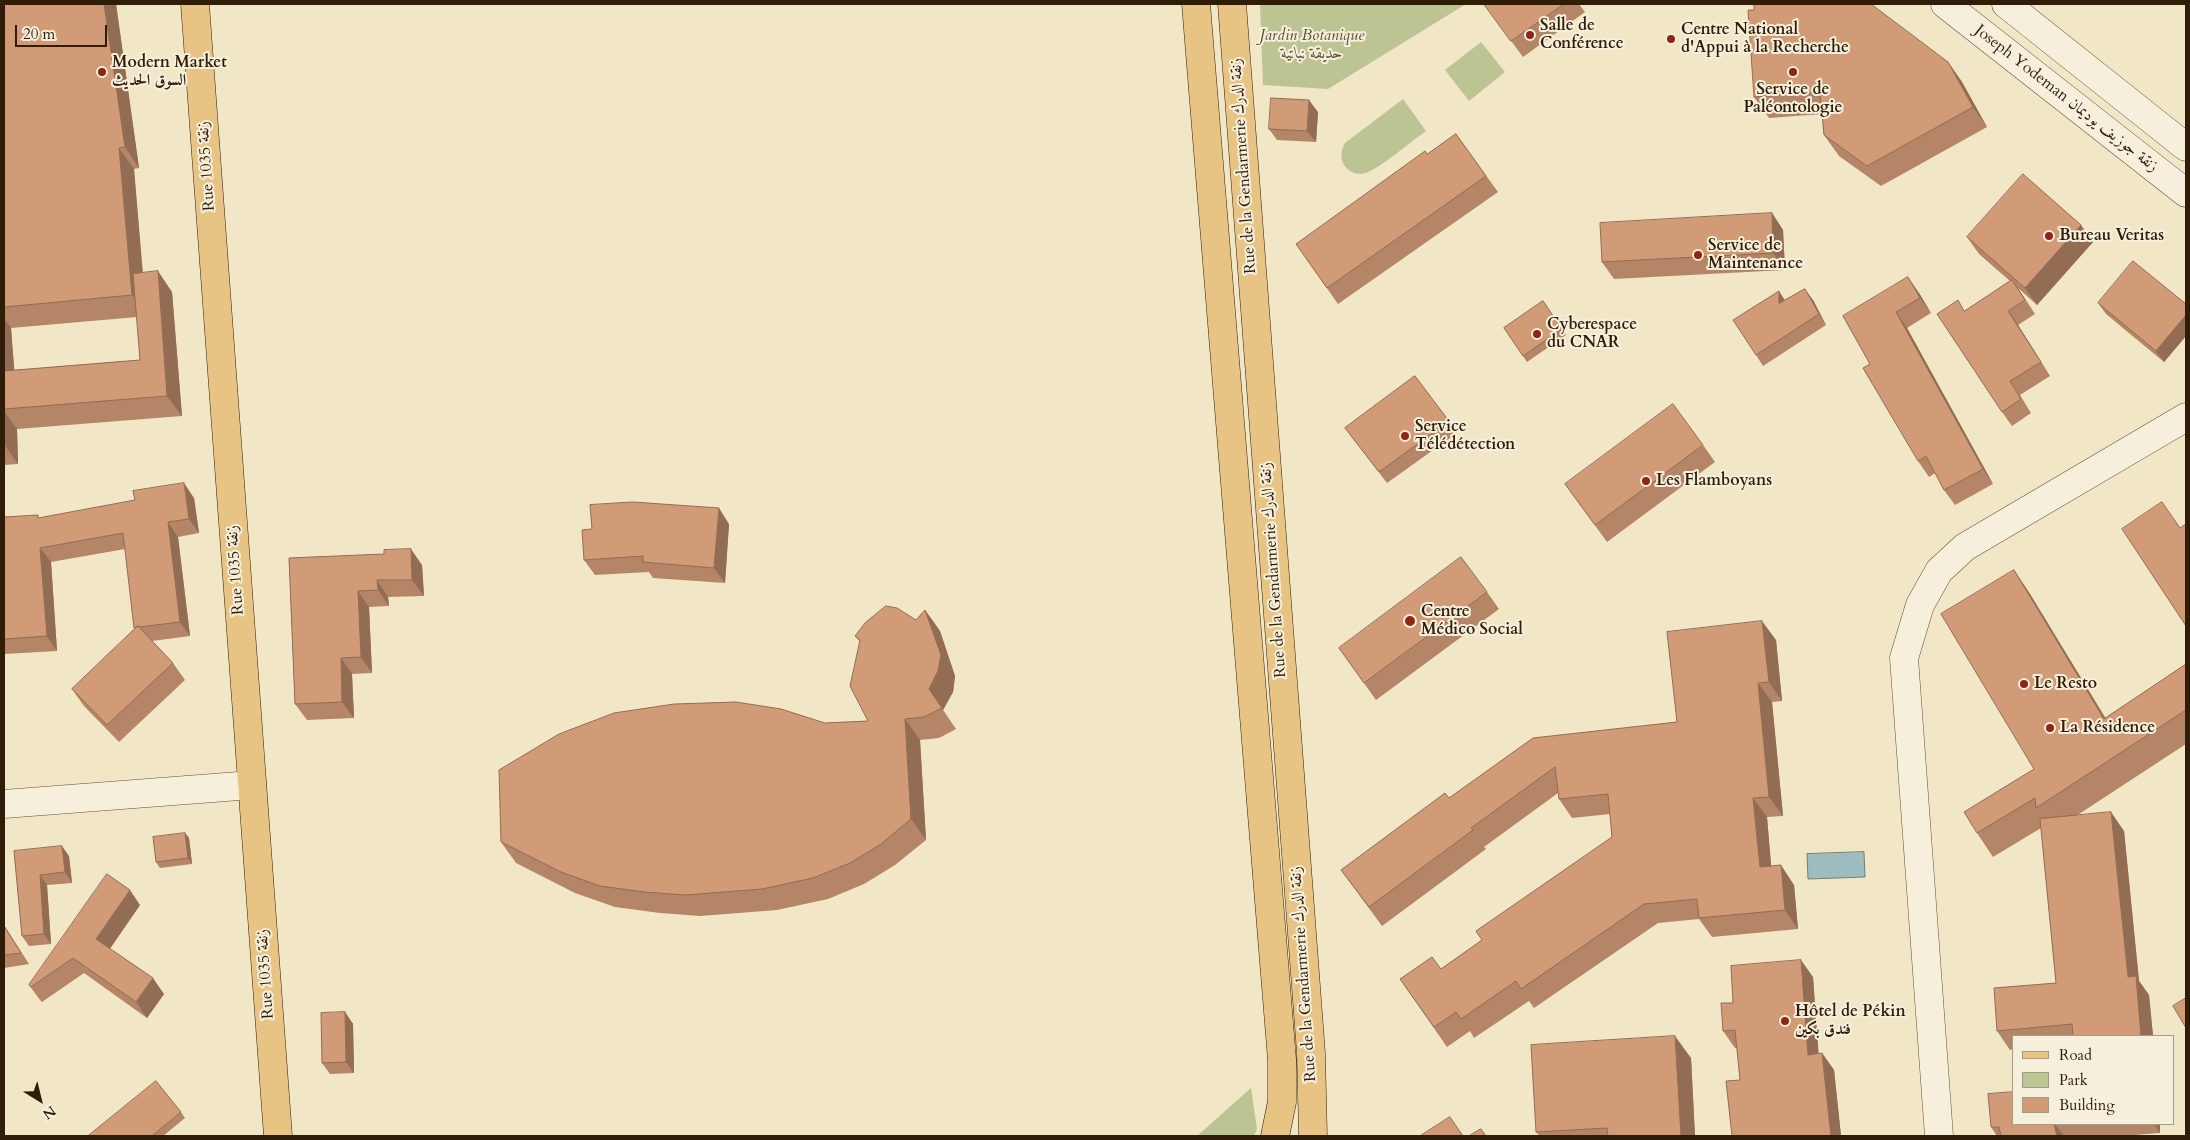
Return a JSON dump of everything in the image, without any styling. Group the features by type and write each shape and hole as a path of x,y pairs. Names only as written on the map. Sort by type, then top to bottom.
{"main road":[{"name":"Rue 1035 زنقة","path":"195,4 278,1136"},
{"name":"Rue de la Gendarmerie زنقة الدرك","path":"1196,4 1282,1060 1282,1102 1276,1133"},
{"name":"Rue de la Gendarmerie زنقة الدرك","path":"1232,4 1311,1053 1313,1136"}],"street":[{"name":"Joseph Yodeman زنقة جوزيف يوديمان","path":"1945,4 2186,194"},
{"path":"2006,4 2186,148"},
{"path":"1939,1136 1904,658 1920,605 1939,571 1965,547 2186,417"},
{"path":"4,804 252,785"}],"green space":[{"name":"Jardin Botanique حديقة نباتية","path":"1260,4 1466,4 1328,89 1263,85"},
{"path":"1481,42 1505,72 1469,101 1445,70"},
{"path":"1403,99 1426,131 1375,168 1361,174 1352,172 1343,162 1342,151 1345,143"},
{"path":"1251,1088 1257,1129 1254,1136 1197,1136"}],"water":[{"path":"1864,852 1865,877 1808,879 1807,854"}],"building":[{"path":"4,4 104,4 125,147 119,148 132,295 4,307"},
{"path":"1484,4 1564,4 1511,41"},
{"path":"1754,4 1871,4 1948,62 1973,107 1867,166 1824,135 1820,92 1754,97 1748,10 1754,10"},
{"path":"1271,98 1309,100 1307,131 1269,129"},
{"path":"1456,134 1486,176 1327,288 1296,244 1425,151 1427,154"},
{"path":"2023,174 2081,225 2025,288 1967,237"},
{"path":"1772,213 1773,253 1602,262 1600,223"},
{"path":"2133,261 2186,304 2186,315 2156,351 2098,303"},
{"path":"158,271 167,396 4,409 4,371 140,360 133,274"},
{"path":"1908,277 1920,298 1896,312 1983,469 1944,490 1926,456 1918,461 1863,368 1870,364 1843,316"},
{"path":"2012,280 2025,300 2008,311 2041,362 2010,381 2021,399 2002,412 1937,314 1958,300 1964,311"},
{"path":"1805,289 1819,314 1756,355 1733,320 1779,291 1779,303"},
{"name":"Cyberespace du CNAR","path":"1543,301 1562,329 1523,356 1504,328"},
{"name":"Service Télédétection","path":"1415,376 1449,421 1379,472 1345,428"},
{"path":"1673,404 1703,445 1595,525 1565,484"},
{"path":"184,483 189,519 168,522 180,622 134,628 123,533 40,548 47,636 4,639 4,517 38,515 38,518 135,500 133,491"},
{"path":"633,502 719,508 714,568 643,562 643,556 584,560 582,530 592,529 590,505"},
{"path":"2162,502 2180,528 2186,524 2186,626 2122,529"},
{"path":"411,549 412,580 377,580 378,590 358,591 361,657 341,658 342,702 295,704 289,558 384,554 384,550"},
{"path":"1461,557 1487,592 1364,683 1339,648"},
{"path":"2014,570 2104,719 2186,664 2186,710 2036,808 2035,798 1977,833 1964,812 2034,769 1941,614"},
{"path":"886,606 897,608 916,620 925,610 941,655 938,671 929,689 942,708 924,717 905,719 911,819 881,844 850,863 813,878 762,889 685,895 600,886 561,872 501,842 499,770 559,734 614,713 674,704 736,702 781,709 825,723 868,721 850,686 860,640 855,636 865,623"},
{"path":"1762,621 1769,682 1758,683 1769,797 1753,798 1760,867 1781,865 1785,910 1699,918 1697,899 1644,904 1521,989 1516,981 1461,1019 1456,1012 1434,1027 1400,979 1432,957 1441,969 1482,940 1476,931 1612,837 1608,794 1559,799 1555,767 1471,828 1473,830 1369,907 1341,870 1445,793 1449,798 1533,738 1677,722 1667,632"},
{"path":"138,626 173,663 107,725 72,689"},
{"path":"2111,812 2128,977 2136,976 2141,1035 2073,1035 2072,1024 1997,1031 1994,988 2056,983 2040,819"},
{"path":"185,833 188,858 156,862 153,837"},
{"path":"62,846 65,872 40,875 44,934 22,936 14,851"},
{"path":"107,874 130,890 96,939 153,978 136,1002 73,958 31,987 29,985"},
{"path":"4,926 21,953 4,955"},
{"path":"1801,960 1808,1055 1822,1053 1831,1136 1732,1136 1726,1081 1740,1080 1735,1030 1723,1031 1721,1003 1733,1003 1731,966"},
{"path":"2186,998 2186,1028 2173,1006"},
{"path":"345,1012 346,1062 322,1063 321,1013"},
{"path":"1675,1036 1681,1136 1608,1136 1607,1128 1536,1132 1531,1045"},
{"path":"156,1081 181,1112 154,1136 88,1136"},
{"path":"2012,1092 2012,1125 2054,1125 2057,1136 2001,1136 1999,1127 1991,1127 1988,1094"},
{"path":"1450,1117 1463,1136 1420,1136"},
{"path":"1481,1129 1486,1136 1469,1136"}],"place":[{"name":"Salle de Conférence","path":"1530,35"},
{"name":"Centre National d'Appui à la Recherche","path":"1671,39"},
{"name":"Modern Market السوق الحديث","path":"102,72"},
{"name":"Service de Paléontologie","path":"1793,72"},
{"name":"Bureau Veritas","path":"2049,236"},
{"name":"Service de Maintenance","path":"1698,255"},
{"name":"Cyberespace du CNAR","path":"1537,334"},
{"name":"Service Télédétection","path":"1405,436"},
{"name":"Les Flamboyans","path":"1646,481"},
{"name":"Centre Médico Social","path":"1410,621"},
{"name":"Le Resto","path":"2024,684"},
{"name":"La Résidence","path":"2050,728"},
{"name":"Hôtel de Pékin فندق بكين","path":"1785,1021"}]}
